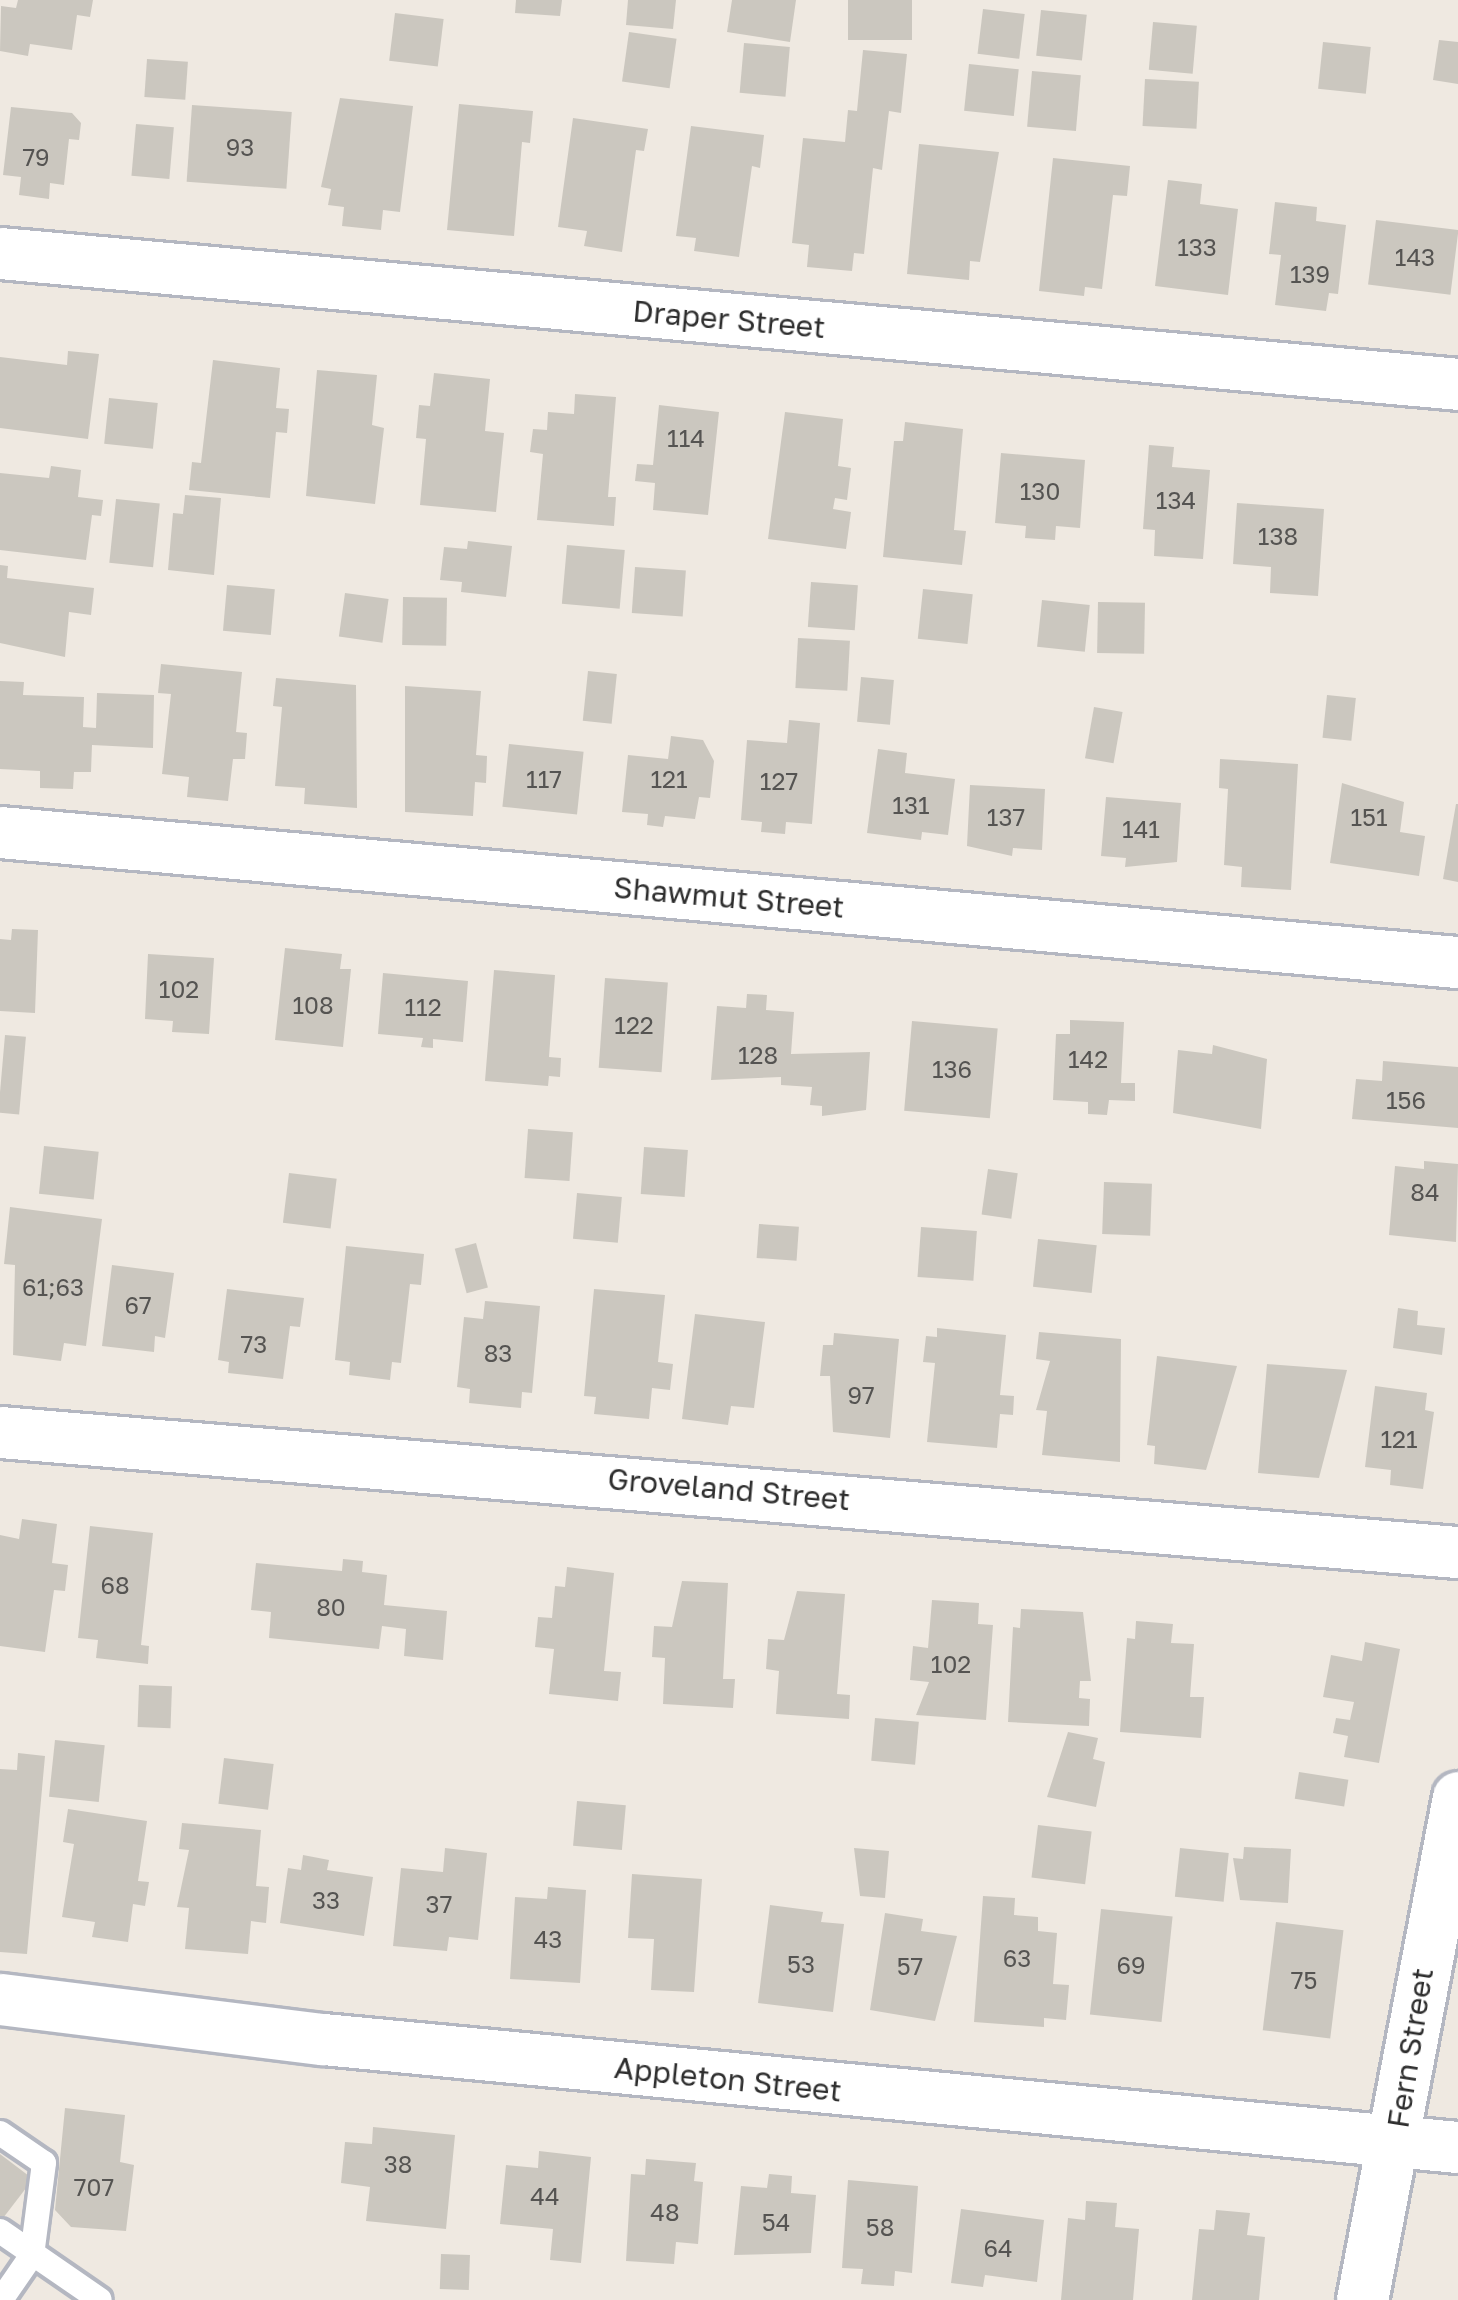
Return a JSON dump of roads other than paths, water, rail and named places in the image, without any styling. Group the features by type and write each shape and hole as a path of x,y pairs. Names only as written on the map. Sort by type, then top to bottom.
{"street":[{"name":"Draper Street","path":"0,253 1458,384"},
{"name":"Shawmut Street","path":"0,832 1458,962"},
{"name":"Groveland Street","path":"0,1432 1458,1552"},
{"name":"Fern Street","path":"1362,2300 1458,1797"},
{"name":"Appleton Street","path":"0,1999 322,2039 1458,2147"}],"lane":[{"path":"0,2133 44,2163 32,2255 1,2300"},
{"path":"0,2231 100,2300"}]}
